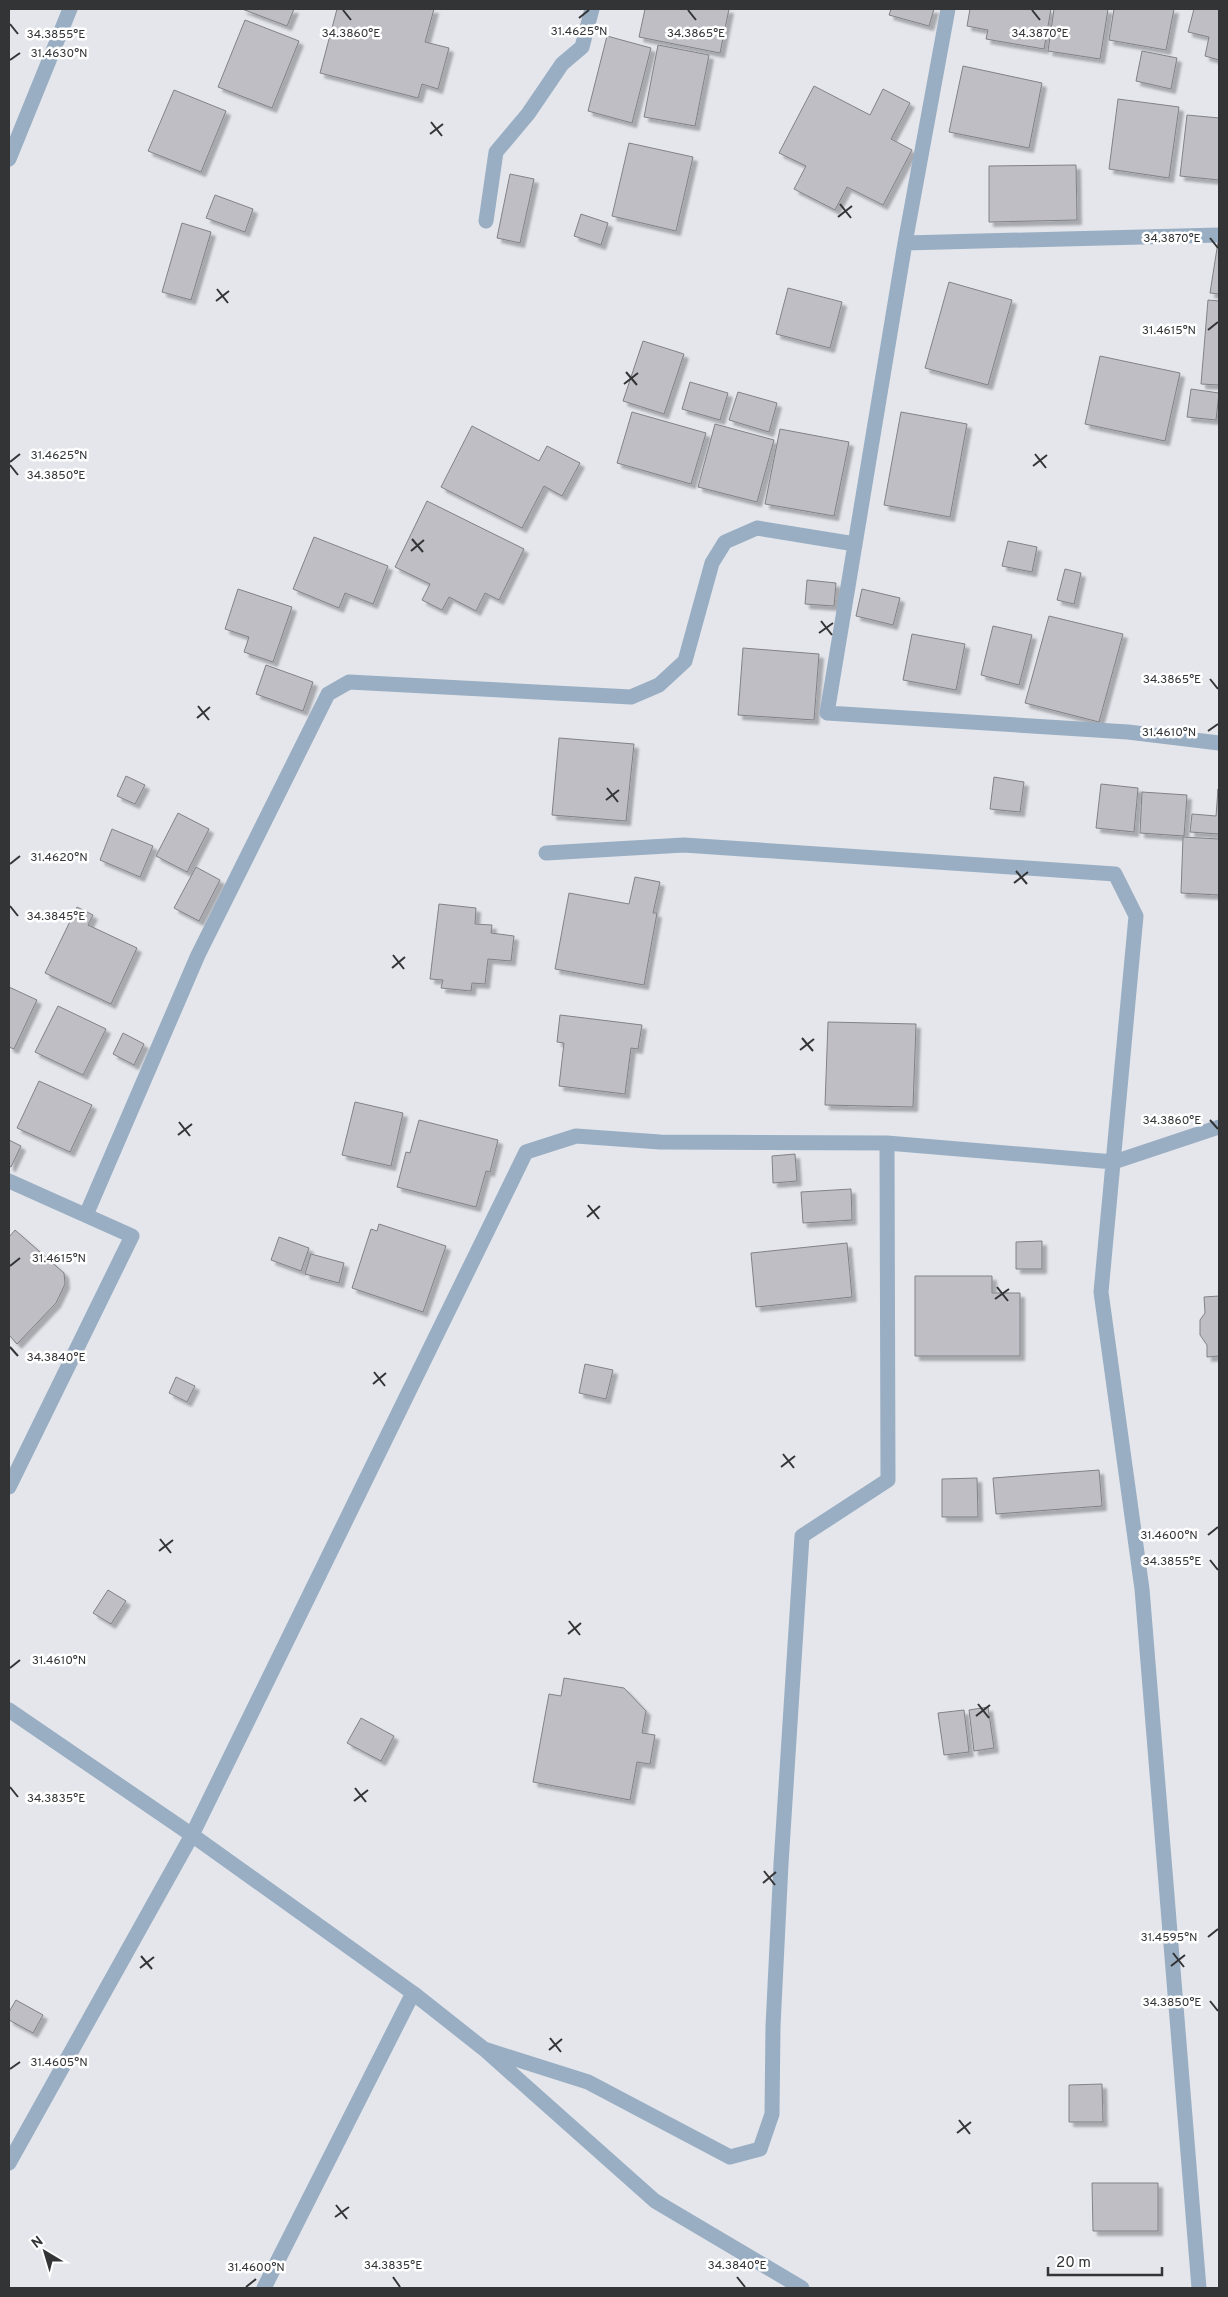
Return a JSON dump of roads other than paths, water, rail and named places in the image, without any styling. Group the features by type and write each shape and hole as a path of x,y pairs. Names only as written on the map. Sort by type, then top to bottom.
{"street":[{"path":"9,160 70,9"},
{"path":"486,221 496,152 528,114 562,64 582,47 592,9"},
{"path":"948,9 905,243 826,713 1128,732 1219,743"},
{"path":"905,243 1219,234"},
{"path":"86,1215 198,955 328,694 349,682 631,697 660,685 685,661 712,563 725,542 757,528 855,544"},
{"path":"546,853 684,845 1115,874 1136,916 1101,1292 1142,1589 1200,2288"},
{"path":"9,2162 192,1835 526,1152 576,1136 660,1142 887,1142 1114,1162 1219,1127"},
{"path":"484,2049 588,2082 730,2157 760,2149 772,2114 781,1873 802,1536 888,1480 887,1142"},
{"path":"9,1180 132,1236 9,1487"},
{"path":"9,1710 192,1835 413,1992 484,2049 654,2201 802,2288"},
{"path":"264,2288 413,1992"}]}
